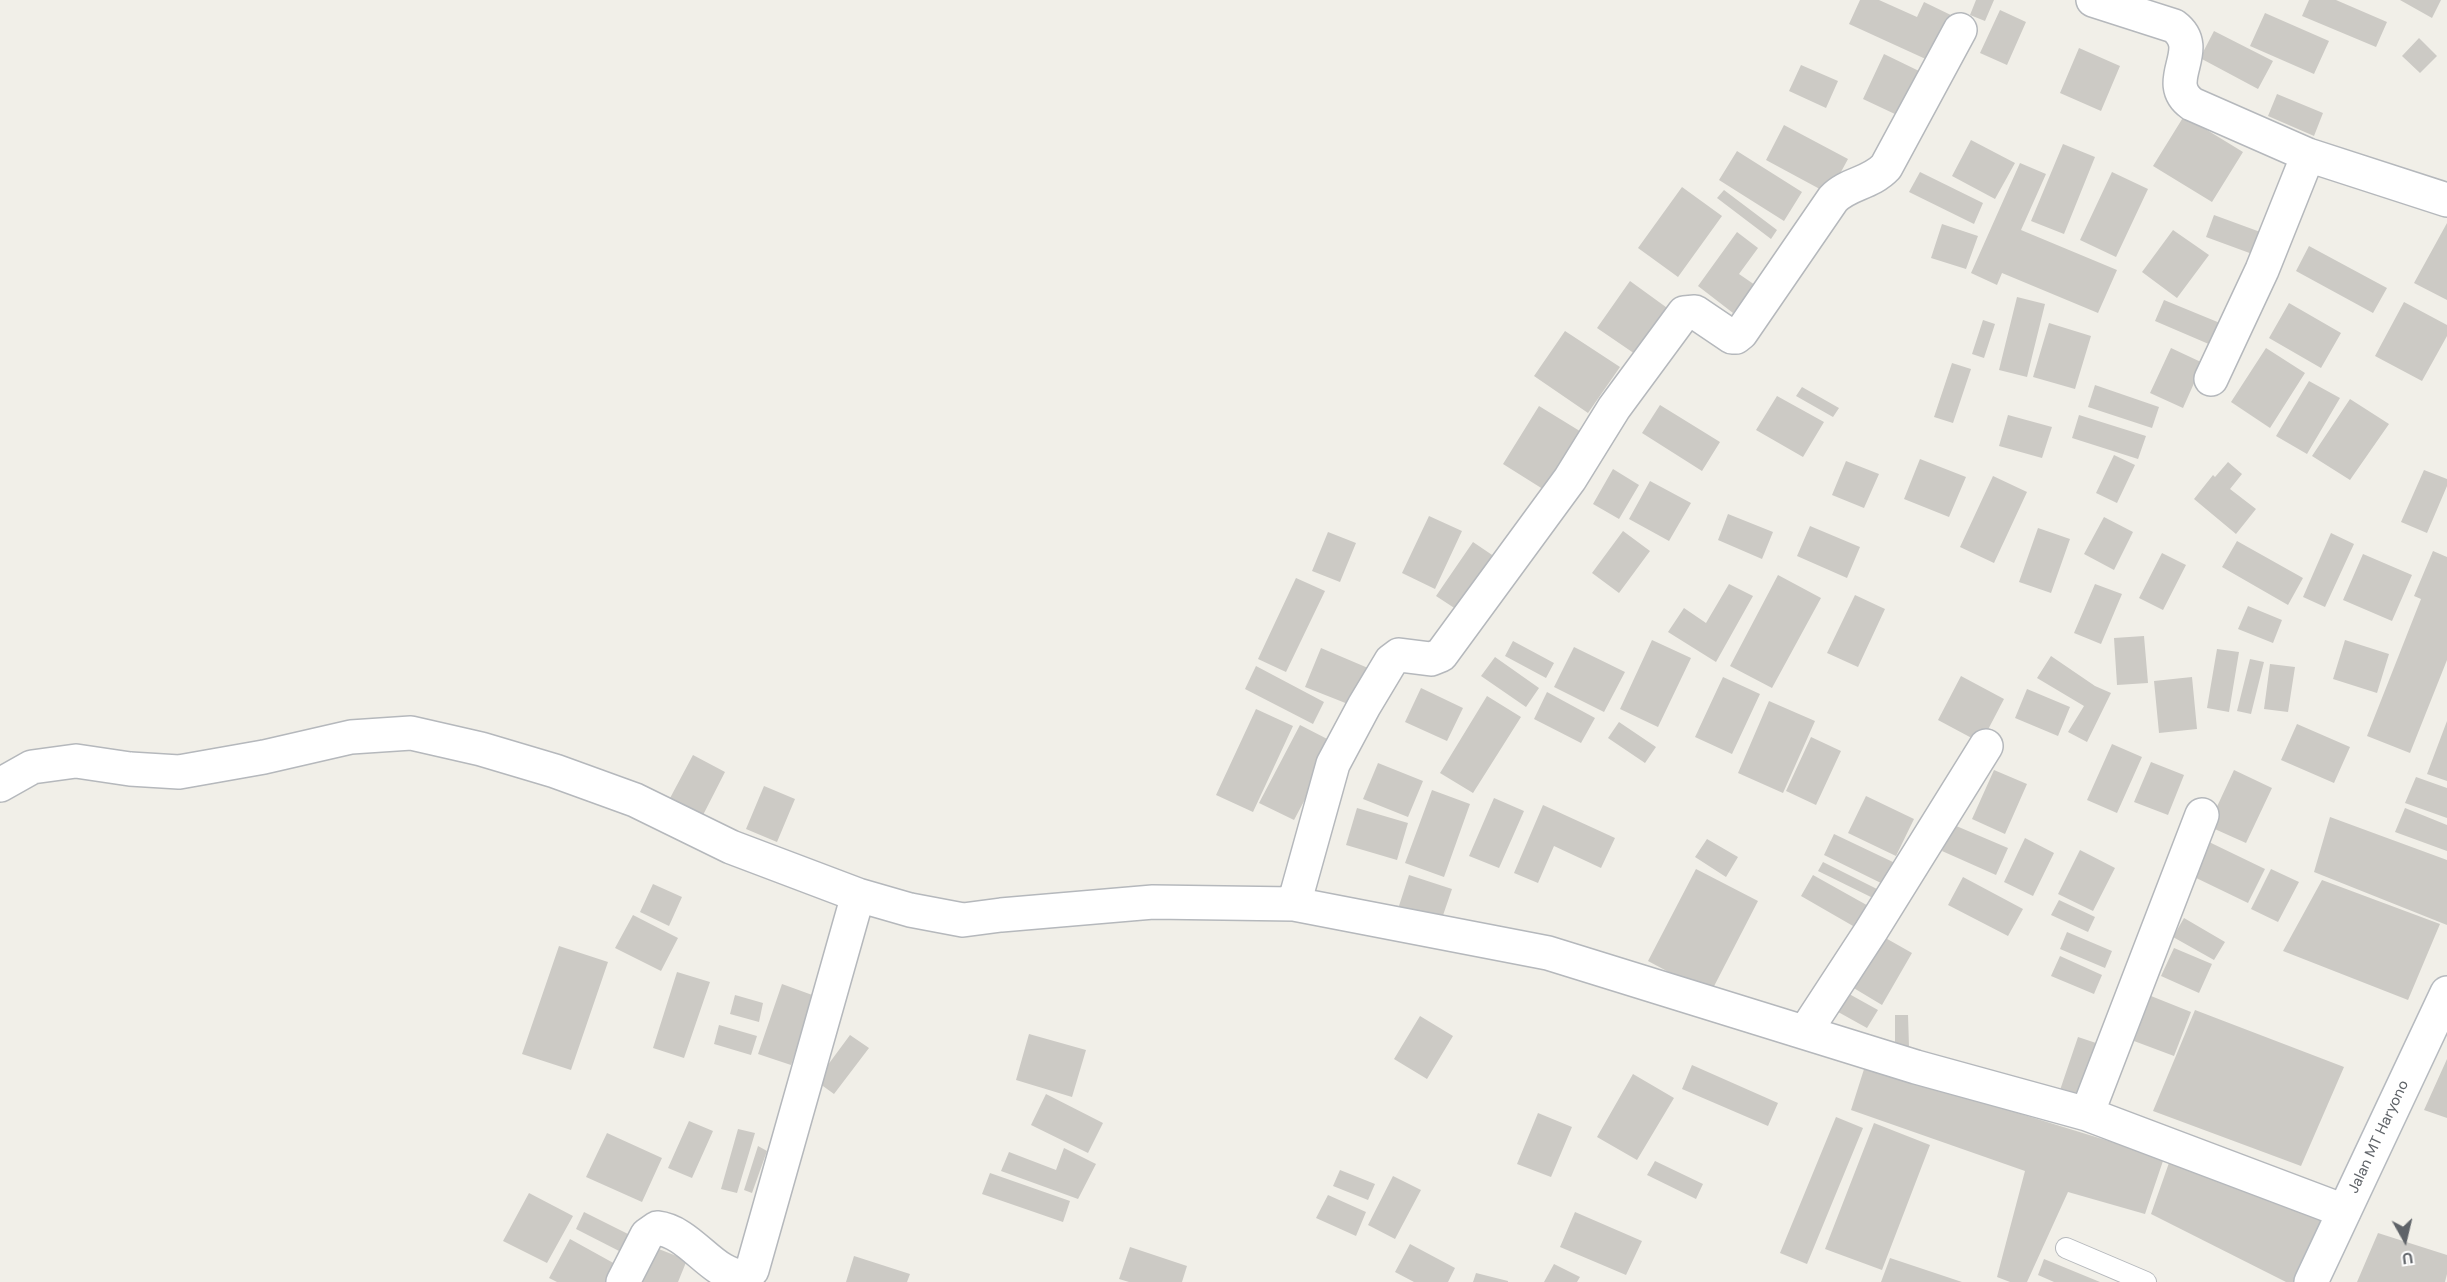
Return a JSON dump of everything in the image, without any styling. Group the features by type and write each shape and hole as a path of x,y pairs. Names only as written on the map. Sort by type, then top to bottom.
{"street":[{"path":"2093,0 2174,26 2181,31 2187,45 2179,90 2183,97 2192,104 2308,154 2447,200"},
{"path":"1294,904 1333,764 1391,661 1399,655 1431,659 1441,655 1570,479 1614,408 1684,313 1695,312 1732,337 1741,333 1839,192 1878,175 1886,167 1960,30"},
{"path":"2211,379 2262,270 2308,154"},
{"path":"0,784 32,767 76,761 130,769 178,772 264,757 351,737 411,734 482,749 555,771 635,800 731,846 858,896 910,910 963,920 1153,902 1294,904 1548,953 1916,1067 2087,1114 2343,1211"},
{"path":"1805,1032 1986,746"},
{"path":"2087,1114 2202,815"},
{"path":"623,1282 647,1235 657,1228 669,1230 678,1235 726,1272 745,1276 752,1270 858,896"},
{"name":"Jalan MT Haryono","path":"2311,1282 2447,993"}],"lane":[{"path":"2066,1248 2146,1282"}],"building":[{"path":"1860,0 1879,0 1917,17 1924,2 1957,18 1930,61 1849,24"},
{"path":"1976,0 1994,0 1985,21 1970,15"},
{"path":"2309,0 2336,0 2387,22 2376,47 2302,16"},
{"path":"2400,0 2441,0 2432,18"},
{"path":"2000,10 2026,22 2007,65 1980,53"},
{"path":"2265,13 2329,41 2314,74 2250,46"},
{"path":"2214,31 2273,61 2258,89 2200,58"},
{"path":"2419,38 2437,56 2420,73 2402,56"},
{"path":"2079,48 2120,66 2101,111 2060,93"},
{"path":"1884,54 1919,71 1897,115 1863,99"},
{"path":"1801,65 1838,81 1826,108 1789,91"},
{"path":"2277,94 2323,113 2314,136 2268,116"},
{"path":"2184,116 2243,152 2212,202 2153,166"},
{"path":"1784,125 1848,159 1829,194 1766,160"},
{"path":"1971,140 2015,163 1995,199 1952,176"},
{"path":"2063,144 2095,157 2064,234 2031,221"},
{"path":"1737,151 1802,192 1784,221 1719,180"},
{"path":"2020,163 2046,174 2021,230 2117,270 2098,313 2002,273 1997,285 1971,273"},
{"path":"1920,172 1983,203 1974,224 1909,192"},
{"path":"2112,172 2148,189 2116,257 2080,240"},
{"path":"1682,187 1722,216 1678,277 1638,248"},
{"path":"1724,190 1777,230 1771,239 1717,198"},
{"path":"2214,215 2263,233 2255,255 2206,237"},
{"path":"2447,223 2447,300 2414,283"},
{"path":"1942,224 1978,236 1966,269 1931,258"},
{"path":"2173,230 2209,255 2177,298 2142,272"},
{"path":"1737,232 1758,248 1739,274 1755,285 1733,313 1698,286"},
{"path":"2309,246 2387,288 2373,313 2296,271"},
{"path":"1630,281 1670,310 1638,356 1597,328"},
{"path":"2017,297 2045,304 2027,377 1999,370"},
{"path":"2164,300 2220,323 2211,345 2155,321"},
{"path":"2404,302 2447,325 2447,336 2422,381 2375,356"},
{"path":"2289,303 2341,333 2321,368 2269,338"},
{"path":"1983,320 1995,324 1984,358 1972,354"},
{"path":"2049,323 2091,336 2075,389 2033,377"},
{"path":"1565,331 1620,367 1588,413 1534,376"},
{"path":"2171,348 2203,363 2183,408 2150,393"},
{"path":"2266,348 2305,373 2270,428 2231,402"},
{"path":"1952,363 1971,369 1953,423 1934,417"},
{"path":"2309,381 2340,398 2307,454 2276,436"},
{"path":"2095,385 2159,407 2152,428 2088,407"},
{"path":"1802,387 1839,408 1833,417 1796,396"},
{"path":"1777,396 1824,422 1803,457 1756,430"},
{"path":"2350,399 2389,424 2350,480 2312,456"},
{"path":"1660,405 1720,442 1702,471 1642,433"},
{"path":"1539,406 1583,433 1546,491 1503,464"},
{"path":"2008,415 2052,427 2042,458 1999,446"},
{"path":"2079,415 2146,436 2138,459 2072,438"},
{"path":"2114,455 2135,465 2117,503 2096,493"},
{"path":"1920,459 1966,477 1949,517 1904,499"},
{"path":"1846,461 1879,474 1864,508 1832,495"},
{"path":"2228,462 2242,474 2230,489 2256,509 2236,534 2194,499 2213,475 2215,477"},
{"path":"1613,469 1639,485 1619,519 1593,504"},
{"path":"2424,470 2447,479 2447,486 2427,533 2401,522"},
{"path":"1993,476 2027,492 1994,563 1960,547"},
{"path":"1650,481 1691,503 1669,541 1629,519"},
{"path":"1728,514 1773,532 1762,559 1718,540"},
{"path":"1429,516 1462,531 1435,589 1402,573"},
{"path":"2104,517 2133,532 2114,570 2084,554"},
{"path":"1810,526 1860,547 1847,578 1797,556"},
{"path":"2038,528 2070,539 2051,593 2019,582"},
{"path":"1623,531 1650,551 1619,593 1592,573"},
{"path":"1328,532 1356,543 1340,582 1312,571"},
{"path":"2331,533 2354,544 2325,607 2303,597"},
{"path":"2237,541 2303,578 2288,605 2222,567"},
{"path":"1473,542 1501,561 1465,615 1436,596"},
{"path":"2433,551 2447,557 2447,660 2410,753 2367,736 2421,599 2414,596"},
{"path":"2162,553 2186,565 2163,610 2139,598"},
{"path":"2363,554 2412,575 2392,621 2343,600"},
{"path":"1778,575 1821,598 1772,688 1730,666"},
{"path":"1296,578 1325,591 1286,672 1258,659"},
{"path":"1729,584 1753,596 1716,662 1668,632 1684,608 1706,623"},
{"path":"2095,584 2122,594 2101,644 2074,633"},
{"path":"1855,595 1885,609 1858,667 1827,653"},
{"path":"2248,606 2282,620 2273,643 2238,629"},
{"path":"2144,636 2148,683 2117,685 2114,638"},
{"path":"1652,640 1691,658 1658,727 1620,709"},
{"path":"2345,640 2389,654 2377,693 2333,679"},
{"path":"1513,641 1554,663 1546,678 1505,656"},
{"path":"1574,647 1625,672 1604,712 1554,687"},
{"path":"1321,648 1368,668 1353,706 1305,687"},
{"path":"2217,649 2239,652 2229,712 2207,708"},
{"path":"2051,656 2095,686 2111,693 2087,742 2068,732 2084,706 2037,678"},
{"path":"1495,657 1539,688 1526,707 1481,676"},
{"path":"2250,659 2264,662 2251,714 2237,711"},
{"path":"2270,664 2295,667 2288,712 2264,709"},
{"path":"1256,666 1324,702 1313,724 1245,689"},
{"path":"1961,676 2004,699 1981,743 1938,720"},
{"path":"1723,677 1760,694 1732,754 1695,737"},
{"path":"2192,677 2197,729 2159,733 2154,681"},
{"path":"1421,688 1463,708 1447,741 1405,722"},
{"path":"2027,689 2070,707 2058,736 2015,718"},
{"path":"1547,692 1595,718 1581,743 1534,719"},
{"path":"1487,696 1521,717 1473,793 1440,773"},
{"path":"1769,701 1815,721 1783,793 1738,773"},
{"path":"1256,709 1293,726 1253,812 1216,795"},
{"path":"2447,721 2447,781 2427,774"},
{"path":"1619,722 1656,747 1645,763 1608,738"},
{"path":"2297,724 2350,747 2334,783 2281,760"},
{"path":"1300,725 1335,743 1294,820 1259,803"},
{"path":"1811,737 1841,751 1816,805 1786,791"},
{"path":"2112,744 2142,757 2117,813 2087,800"},
{"path":"693,755 725,772 702,817 669,800"},
{"path":"2151,762 2184,775 2168,815 2134,802"},
{"path":"1378,763 1423,781 1408,817 1363,799"},
{"path":"1994,770 2027,784 2005,834 1972,819"},
{"path":"2234,770 2272,788 2246,843 2208,826"},
{"path":"2416,777 2447,788 2447,818 2405,803"},
{"path":"764,786 795,799 777,842 746,829"},
{"path":"1432,790 1470,804 1444,877 1405,863"},
{"path":"1866,796 1914,819 1896,856 1848,833"},
{"path":"1494,798 1524,811 1499,868 1469,856"},
{"path":"1543,805 1615,838 1601,868 1554,846 1538,883 1514,873"},
{"path":"1357,808 1408,823 1397,860 1346,845"},
{"path":"2405,808 2447,825 2447,851 2395,832"},
{"path":"2330,817 2447,860 2447,925 2314,872"},
{"path":"1954,825 2008,848 1996,875 1942,851"},
{"path":"1834,834 1895,863 1885,885 1824,855"},
{"path":"2025,838 2054,853 2033,896 2004,882"},
{"path":"1707,839 1738,857 1726,877 1695,857"},
{"path":"2207,841 2265,869 2248,903 2190,875"},
{"path":"2080,850 2115,868 2093,911 2058,894"},
{"path":"1823,862 1881,891 1877,900 1818,871"},
{"path":"1696,869 1758,901 1710,994 1648,961"},
{"path":"2271,869 2299,882 2278,922 2251,909"},
{"path":"1409,875 1452,889 1439,927 1397,912"},
{"path":"1813,875 1872,908 1860,930 1801,896"},
{"path":"1963,877 2023,909 2008,936 1948,905"},
{"path":"2322,880 2440,924 2408,1000 2283,951"},
{"path":"653,884 682,897 669,926 640,912"},
{"path":"2059,900 2095,917 2088,932 2051,915"},
{"path":"633,915 678,938 661,971 615,948"},
{"path":"2184,918 2225,942 2214,960 2173,937"},
{"path":"2067,932 2112,951 2105,968 2060,949"},
{"path":"1882,936 1912,953 1882,1005 1852,987"},
{"path":"559,946 608,962 571,1070 522,1054"},
{"path":"2174,948 2212,964 2199,993 2161,976"},
{"path":"2060,956 2102,975 2094,994 2051,976"},
{"path":"677,972 710,982 684,1058 653,1048"},
{"path":"782,984 815,996 791,1065 758,1054"},
{"path":"1842,990 1878,1010 1867,1028 1831,1008"},
{"path":"735,995 763,1003 759,1022 730,1014"},
{"path":"2151,996 2191,1012 2174,1056 2134,1041"},
{"path":"2195,1010 2344,1067 2301,1166 2153,1111"},
{"path":"1895,1015 1908,1015 1909,1047 1895,1047"},
{"path":"1420,1016 1453,1036 1427,1079 1394,1059"},
{"path":"719,1025 757,1036 751,1055 714,1044"},
{"path":"1029,1034 1086,1050 1072,1097 1016,1080"},
{"path":"850,1035 869,1048 834,1094 816,1081"},
{"path":"2078,1037 2102,1045 2081,1104 2058,1096"},
{"path":"2447,1059 2447,1118 2424,1110"},
{"path":"1692,1065 1778,1103 1768,1126 1682,1089"},
{"path":"1865,1066 2164,1158 2145,1214 2068,1192 2027,1282 2010,1282 1997,1277 2025,1171 1851,1110"},
{"path":"1633,1074 1674,1098 1637,1160 1597,1137"},
{"path":"1046,1094 1103,1123 1088,1153 1031,1125"},
{"path":"1538,1113 1572,1127 1551,1177 1517,1164"},
{"path":"1836,1117 1863,1128 1807,1264 1780,1253"},
{"path":"689,1121 713,1131 692,1178 668,1168"},
{"path":"1874,1123 1930,1145 1882,1270 1825,1249"},
{"path":"738,1129 755,1133 737,1193 721,1189"},
{"path":"607,1133 662,1158 642,1202 586,1177"},
{"path":"758,1146 767,1151 752,1193 744,1190"},
{"path":"1064,1148 1096,1164 1078,1199 1001,1171 1009,1152 1056,1170"},
{"path":"2170,1160 2327,1213 2294,1282 2286,1282 2151,1214"},
{"path":"1655,1161 1703,1184 1696,1199 1647,1175"},
{"path":"1340,1170 1375,1184 1368,1200 1333,1186"},
{"path":"990,1173 1070,1201 1063,1222 982,1194"},
{"path":"1393,1176 1421,1190 1395,1239 1368,1225"},
{"path":"529,1193 573,1216 547,1263 503,1241"},
{"path":"1328,1195 1366,1212 1356,1236 1316,1218"},
{"path":"584,1212 632,1236 623,1253 576,1229"},
{"path":"1575,1212 1642,1241 1626,1275 1560,1247"},
{"path":"2378,1233 2447,1255 2445,1282 2357,1282"},
{"path":"570,1239 617,1265 607,1282 557,1282 549,1278"},
{"path":"1410,1244 1455,1268 1448,1282 1414,1282 1395,1272"},
{"path":"651,1246 687,1260 678,1282 637,1282"},
{"path":"1130,1247 1187,1266 1182,1282 1129,1282 1119,1279"},
{"path":"854,1256 910,1274 907,1282 846,1282"},
{"path":"1890,1258 1962,1282 1881,1282"},
{"path":"2044,1259 2100,1282 2054,1282 2038,1275"},
{"path":"1554,1264 1580,1277 1577,1282 1544,1282"},
{"path":"1476,1273 1508,1281 1508,1282 1473,1282"}]}
